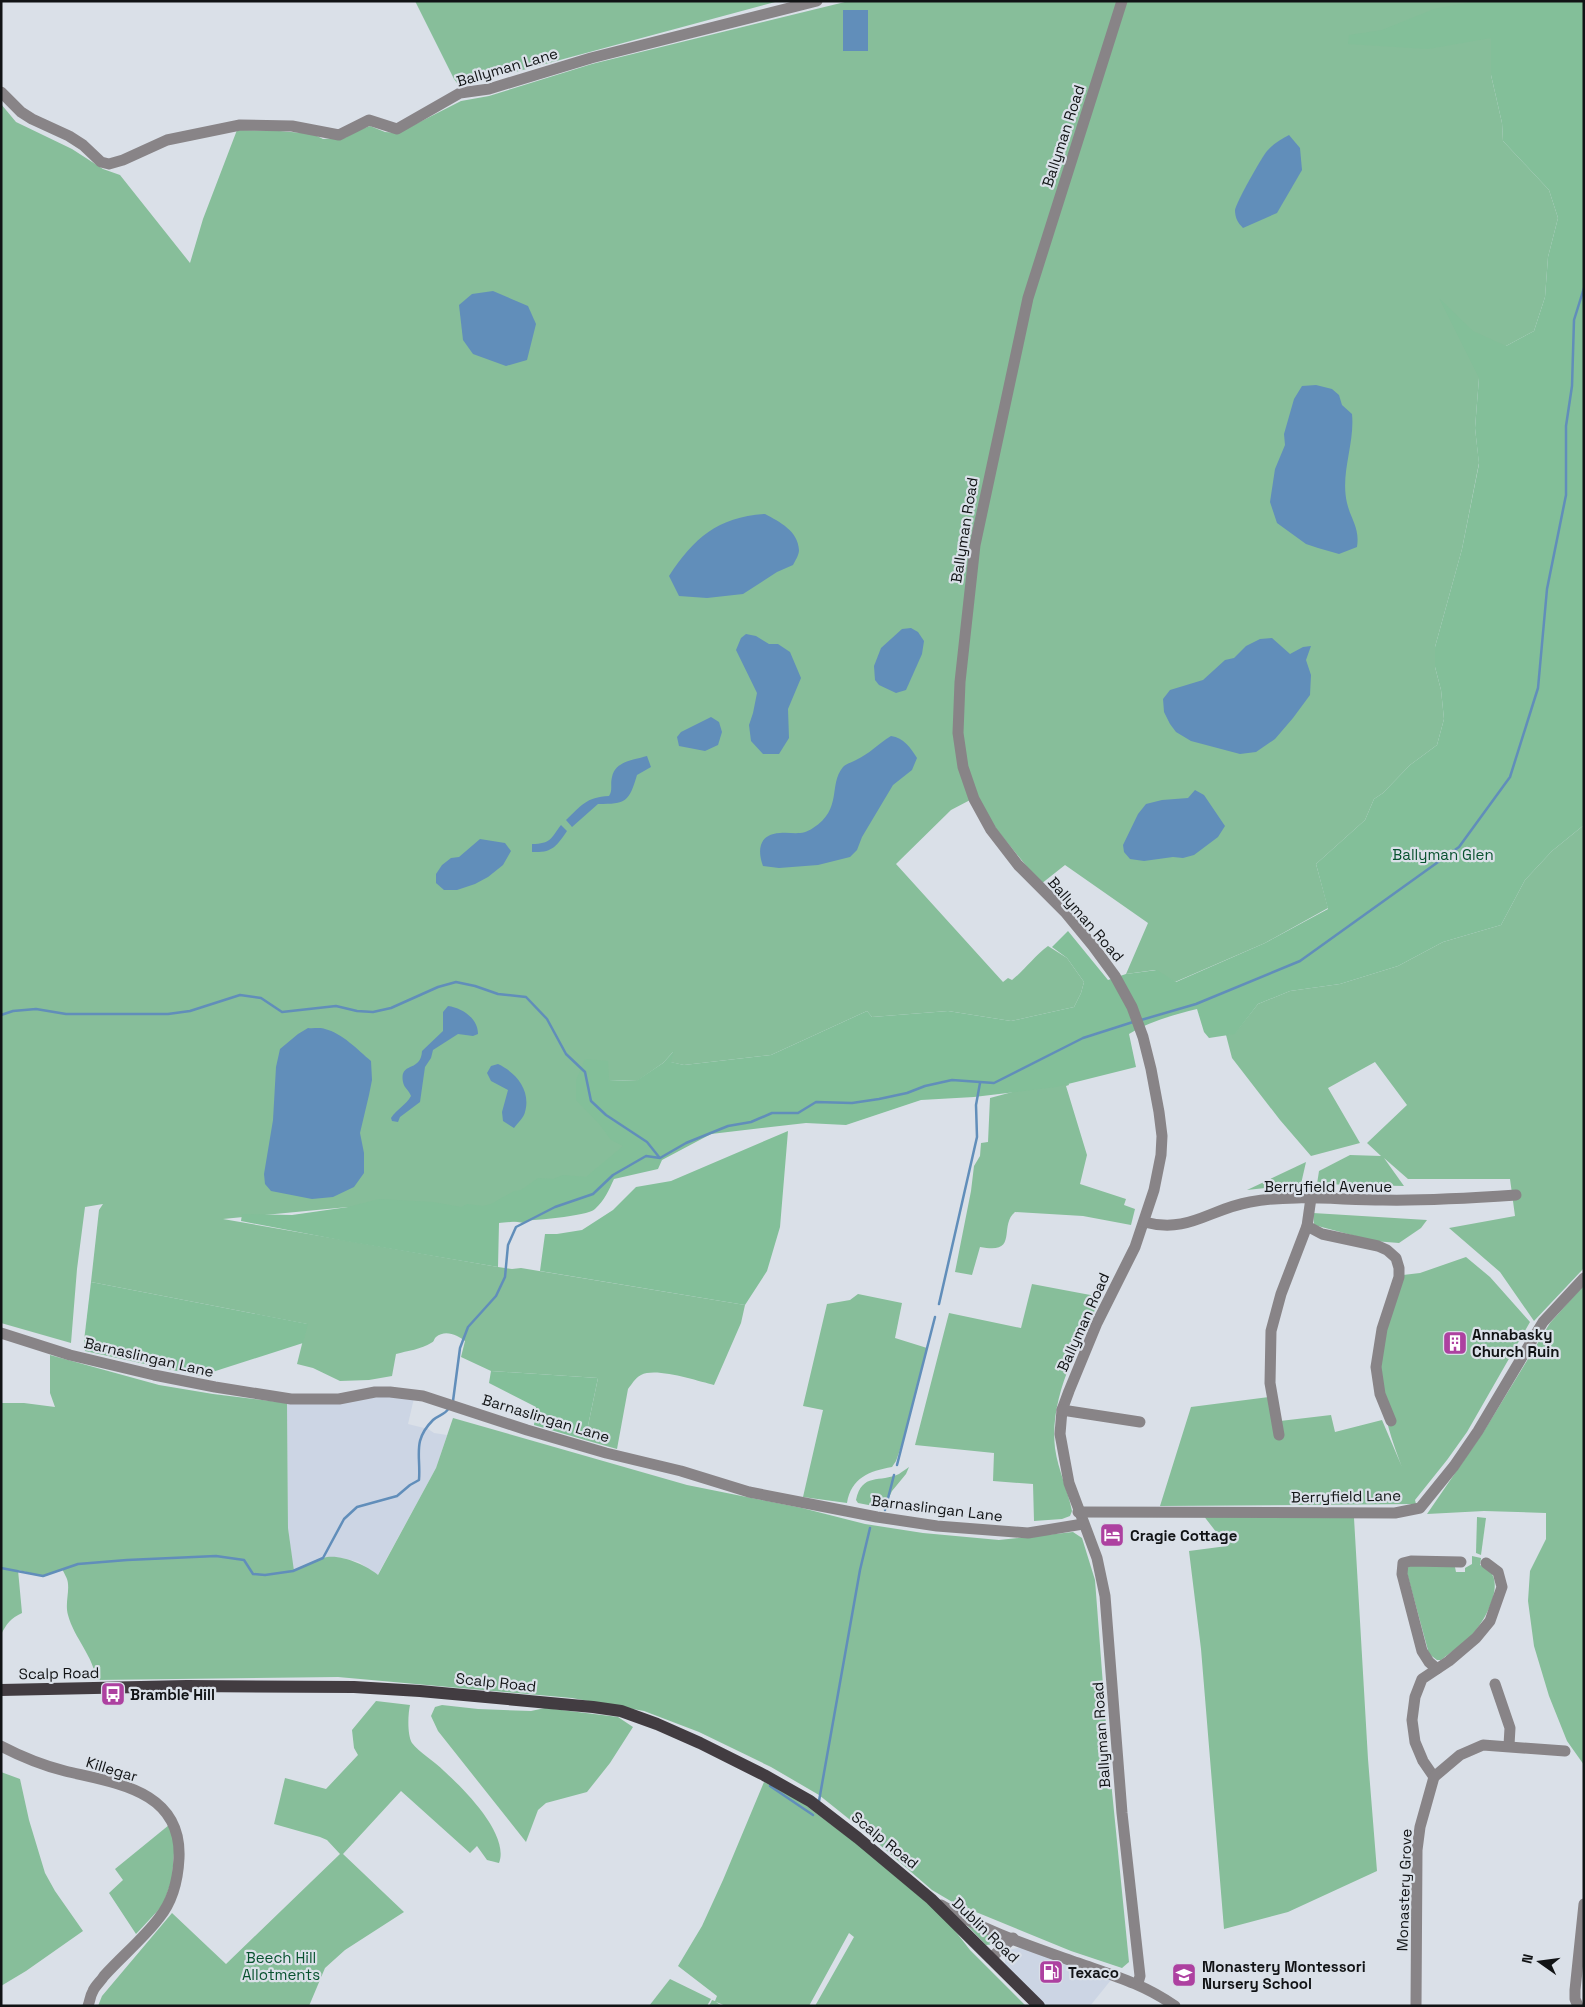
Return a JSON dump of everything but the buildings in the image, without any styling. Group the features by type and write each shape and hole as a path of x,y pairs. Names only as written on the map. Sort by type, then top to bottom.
{"main road":[{"name":"Scalp Road","path":"1,1690 187,1686 354,1686 621,1711 639,1716 700,1743 764,1775 810,1801 931,1899"},
{"name":"Dublin Road","path":"931,1899 1040,2006"}],"street":[{"name":"Ballyman Lane","path":"1,92 21,112 32,119 69,136 83,145 101,162 114,163 167,140 240,125 292,126 339,135 369,120 397,129 460,93 489,89 591,58 817,1"},
{"name":"Ballyman Road","path":"1122,1 1028,298 975,545 960,682 958,734 963,767 974,799 991,830 1018,865 1064,912 1093,946 1115,976 1132,1007 1143,1037 1152,1073 1162,1136 1157,1182 1144,1222 1135,1247 1097,1323 1062,1410 1060,1434 1063,1458 1078,1512 1096,1558 1105,1596 1122,1813 1140,1976 1138,1983"},
{"name":"Berryfield Avenue","path":"1144,1222 1171,1226 1191,1223 1248,1202 1287,1198 1420,1200 1516,1195"},
{"path":"1279,1435 1270,1383 1271,1331 1281,1294 1307,1226 1312,1198"},
{"path":"1307,1226 1322,1234 1378,1246 1387,1250 1396,1258 1399,1277 1382,1329 1376,1367 1380,1394 1391,1421"},
{"name":"Berryfield Lane","path":"1078,1512 1395,1513 1420,1508 1454,1466 1478,1431 1543,1322 1584,1278"},
{"name":"Barnaslingan Lane","path":"1,1333 70,1355 215,1387 305,1400 339,1399 376,1392 423,1396 580,1445 681,1471 749,1492 877,1517 937,1526 1028,1532 1083,1524"},
{"path":"1062,1410 1140,1422"},
{"path":"1436,1669 1422,1651 1402,1574 1403,1563 1411,1561 1461,1562"},
{"path":"1486,1563 1498,1572 1502,1587 1490,1621 1476,1638 1422,1679 1415,1697 1412,1720 1414,1742 1423,1761 1434,1777 1460,1755 1483,1745 1509,1745 1565,1751"},
{"path":"1495,1684 1510,1728 1509,1745"},
{"name":"Killegar","path":"1,1746 25,1759 64,1771 127,1786 149,1797 164,1810 176,1830 179,1845 178,1865 171,1901 160,1918 118,1960 93,1990 88,2006"},
{"name":"Monastery Grove","path":"1416,2006 1417,1850 1420,1827 1434,1777"},
{"path":"931,1899 961,1917 1051,1954 1138,1983 1175,2006"},
{"path":"1584,1904 1575,1990 1575,1999 1579,2006 1584,2002"},
{"path":"992,1957 1013,1938"}],"shaded area":[{"path":"387,1396 414,1398 408,1424 428,1429 434,1433 447,1435 436,1468 377,1576 359,1562 342,1558 323,1558 293,1571 288,1528 287,1403 328,1404"},
{"name":"Texaco","path":"1021,1947 1111,1980 1090,2006 1045,2006 1005,1965 1005,1955 1009,1950"}],"green space":[{"path":"415,1 779,1 460,87 454,79"},
{"path":"849,1 1576,1 1491,75 1502,123 1503,141 1549,190 1558,218 1548,257 1545,297 1534,331 1506,346 1479,378 1475,428 1479,463 1462,549 1435,647 1435,667 1441,690 1444,719 1437,745 1410,765 1383,793 1374,799 1365,820 1316,864 1328,908 1265,943 1175,982 1155,970 1126,974 1148,923 1065,865 1041,884 972,799 951,810 896,864 1003,982 1008,978 1012,980 1048,946 1067,958 1084,982 1074,1007 1011,1021 948,1011 872,1017 867,1011 771,1055 684,1065 670,1062 673,1052 663,1063 637,1081 609,1080 585,1059 634,1143 555,1207 524,1223 492,1218 348,1207 223,1219 498,1267 521,1268 745,1305 741,1323 714,1385 677,1375 656,1373 641,1375 635,1379 628,1389 617,1449 585,1440 598,1378 491,1371 461,1357 465,1341 455,1335 443,1333 423,1347 396,1354 392,1376 369,1380 340,1381 313,1368 297,1364 307,1324 91,1282 99,1210 103,1204 85,1207 77,1269 71,1343 1,1323 1,104 16,122 72,149 103,169 120,175 190,263 203,219 237,130 313,134 323,139 345,138 370,126 385,132 398,133 461,101 489,96 592,64"},
{"name":"Ballyman Glen","path":"1467,1 1584,1 1584,825 1552,851 1525,880 1501,925 1443,942 1398,966 1340,984 1290,991 1258,1004 1235,1034 1209,1038 1204,1032 1197,1009 1154,1022 1129,1034 1136,1067 1056,1087 974,1097 921,1100 846,1125 806,1123 711,1134 662,1160 658,1169 614,1179 601,1202 595,1209 589,1212 565,1217 499,1223 498,1267 241,1221 242,1214 292,1215 348,1207 379,1199 433,1202 461,1207 467,1204 483,1206 491,1204 514,1191 521,1190 538,1178 553,1179 563,1175 586,1177 623,1146 611,1140 600,1125 576,1100 576,1080 585,1059 608,1061 609,1080 636,1081 663,1063 674,1051 671,1062 684,1065 771,1055 867,1011 872,1017 948,1011 1011,1021 1074,1007 1084,982 1067,958 1052,947 1068,931 1108,980 1126,974 1157,970 1176,982 1265,943 1328,909 1316,864 1365,820 1374,799 1383,793 1410,765 1437,745 1444,719 1441,690 1435,667 1435,647 1462,549 1479,464 1475,428 1479,378 1439,298 1473,331 1506,346 1534,331 1545,297 1548,257 1558,218 1549,190 1503,141 1502,123 1491,75 1491,38 1428,49 1348,44 1349,35 1382,30 1434,9 1467,3"},
{"path":"1584,825 1584,1268 1534,1321 1500,1272 1449,1228 1515,1216 1510,1179 1408,1179 1384,1158 1404,1186 1317,1184 1319,1171 1350,1155 1381,1156 1367,1143 1407,1105 1375,1062 1328,1088 1360,1143 1311,1156 1280,1120 1232,1058 1226,1035 1235,1033 1258,1004 1290,991 1340,984 1398,966 1443,942 1501,925 1525,880 1552,851"},
{"path":"1065,1072 1069,1085 1066,1086 1087,1155 1080,1184 1126,1199 1124,1205 1135,1209 1131,1225 1083,1216 1015,1212 1010,1218 1006,1238 1000,1247 980,1247 972,1275 955,1272 974,1166 980,1156 981,1143 988,1142 990,1098 1050,1082"},
{"path":"788,1131 780,1227 767,1271 745,1305 540,1271 545,1234 582,1230 613,1210 636,1187 671,1181"},
{"path":"1306,1162 1301,1184 1247,1190"},
{"path":"1313,1213 1427,1220 1421,1228 1399,1243 1374,1241 1314,1225"},
{"path":"1466,1257 1490,1277 1530,1322 1467,1432 1415,1500 1416,1504 1160,1506 1191,1407 1269,1397 1280,1421 1331,1415 1335,1432 1382,1420 1402,1467 1387,1423 1379,1376 1379,1361 1385,1328 1403,1275 1420,1273"},
{"path":"91,1282 308,1324 303,1343 200,1376 85,1351 84,1341"},
{"path":"1032,1284 1101,1297 1061,1389 1054,1428 1058,1464 1072,1511 1070,1516 1062,1519 1034,1521 1033,1484 993,1481 994,1453 915,1445 949,1313 1021,1328"},
{"path":"1584,1285 1584,1765 1567,1741 1549,1696 1534,1646 1528,1601 1530,1571 1546,1539 1546,1513 1484,1511 1427,1514 1484,1431 1550,1323"},
{"path":"858,1294 902,1303 895,1338 927,1348 902,1444 892,1467 862,1477 852,1487 847,1503 803,1497 823,1410 803,1406 827,1304 850,1300"},
{"path":"50,1355 159,1385 287,1403 288,1528 294,1571 320,1559 337,1557 367,1567 378,1575 436,1468 453,1418 687,1485 802,1508 865,1524 923,1533 999,1540 1073,1532 1082,1538 1095,1580 1108,1751 1129,1962 1122,1968 1071,1951 954,1903 932,1890 819,1795 771,1767 699,1732 644,1711 572,1698 338,1677 96,1680 92,1663 68,1615 68,1582 62,1569 43,1576 18,1570 22,1613 9,1622 1,1635 1,1403 24,1403 55,1407 50,1393"},
{"path":"491,1371 598,1378 585,1440 534,1425 536,1407 489,1383"},
{"path":"909,1467 906,1474 892,1491 884,1508 858,1503 856,1500 859,1491 867,1482 892,1477"},
{"path":"1203,1515 1354,1518 1368,1759 1377,1871 1288,1912 1224,1929 1201,1649 1189,1551 1227,1546"},
{"path":"1477,1517 1486,1518 1481,1555 1476,1553"},
{"path":"1472,1556 1481,1558 1480,1565 1489,1570 1494,1578 1493,1598 1484,1619 1472,1635 1441,1660 1437,1660 1429,1654 1407,1568 1411,1565 1455,1567 1456,1572 1465,1572 1465,1568 1472,1564"},
{"name":"Beech Hill Allotments","path":"376,1701 410,1705 408,1719 412,1743 453,1779 483,1813 498,1839 501,1852 499,1863 487,1860 477,1846 470,1853 401,1791 343,1854 404,1912 345,1950 325,1968 309,2006 98,2006 102,1996 172,1913 226,1964 340,1854 327,1840 274,1824 285,1778 326,1789 358,1755 354,1748 352,1730"},
{"path":"442,1705 478,1709 531,1711 545,1708 618,1717 633,1727 610,1763 587,1792 546,1803 538,1810 526,1842 438,1731 431,1716 435,1707"},
{"path":"1,1772 20,1779 29,1820 45,1873 83,1931 1,1986"},
{"path":"764,1782 800,1801 857,1844 945,1918 970,1950 1026,2006 815,2006 854,1937 849,1933 809,2006 726,2006 716,2002 722,2006 709,2006 712,2000 715,2001 717,1996 678,1966 702,1926"},
{"path":"169,1825 175,1840 172,1879 163,1905 136,1934 109,1893 123,1880 115,1869"},
{"path":"961,1919 1004,1938 996,1944 986,1945"},
{"path":"670,1979 711,1999 707,2006 649,2006"}],"water":[{"path":"843,10 868,10 868,51 843,51"},
{"path":"1289,135 1300,148 1302,170 1277,213 1243,228 1237,220 1235,213 1240,199 1267,151"},
{"path":"493,291 528,306 536,324 527,360 506,366 473,354 463,340 459,305 472,294"},
{"path":"1316,385 1332,389 1339,395 1342,405 1352,414 1352,436 1346,470 1345,492 1358,540 1357,547 1339,554 1306,544 1277,523 1270,502 1275,469 1285,445 1284,434 1294,399 1302,386"},
{"path":"765,514 787,528 795,537 799,550 793,565 777,572 743,594 707,598 679,596 669,576 698,540 721,525 748,516"},
{"path":"911,628 918,632 924,641 922,654 906,690 896,693 879,685 875,680 874,666 881,648 902,629"},
{"path":"746,634 756,636 769,644 778,644 790,652 801,678 788,709 789,738 779,754 763,754 751,741 749,725 757,693 736,650 741,638"},
{"path":"1272,638 1290,654 1303,647 1311,646 1306,660 1311,675 1310,695 1275,739 1256,752 1240,754 1191,741 1176,732 1164,712 1163,699 1170,690 1203,680 1225,660 1234,658 1246,646 1260,639"},
{"path":"711,717 719,722 722,732 718,745 705,751 679,746 677,737 681,732"},
{"path":"891,736 903,741 917,758 912,770 893,785 862,837 857,850 850,857 818,865 779,868 763,866 760,849 764,840 773,834 805,832 822,821 832,805 836,781 843,767 865,755"},
{"path":"647,756 651,767 637,775 629,796 625,800 615,803 598,804 572,827 566,820 580,807 589,800 609,796 612,777 621,764"},
{"path":"1195,790 1204,795 1225,826 1218,837 1194,855 1183,858 1173,857 1144,861 1130,859 1124,852 1123,845 1138,814 1146,804 1162,800 1188,798"},
{"path":"561,825 567,831 553,848 532,852 532,844 547,841"},
{"path":"480,839 505,843 511,851 503,865 488,877 475,884 457,890 444,890 436,883 436,874 442,865 451,858 459,857"},
{"path":"448,1006 459,1009 468,1015 475,1023 478,1034 473,1036 458,1034 433,1050 431,1058 425,1067 420,1102 400,1117 398,1122 392,1121 393,1115 411,1096 404,1084 404,1071 418,1062 422,1051 443,1031 443,1012"},
{"path":"308,1028 321,1028 331,1031 350,1042 371,1061 372,1080 360,1133 364,1153 364,1173 354,1187 333,1197 312,1199 271,1191 265,1184 264,1174 273,1120 276,1067 280,1049"},
{"path":"498,1064 511,1072 521,1084 526,1097 524,1114 514,1128 503,1121 502,1112 508,1090 491,1081 487,1073 491,1066"}],"waterway":[{"path":"1141,1020 1196,1004 1300,961 1459,847 1510,777 1538,688 1547,589 1566,495 1566,426 1572,386 1574,320 1584,288"},
{"path":"1,1015 13,1011 36,1009 66,1014 168,1014 190,1011 240,995 261,998 282,1012 336,1006 357,1011 373,1012 391,1008 438,987 456,982 498,994 526,997 547,1019 566,1054 585,1072 591,1101 606,1115 647,1142 659,1157"},
{"path":"453,1401 460,1348 468,1327 496,1296 505,1277 508,1245 516,1227 555,1207 593,1194 613,1175 646,1156 660,1158 686,1143 728,1126 751,1122 772,1113 798,1113 816,1102 852,1103 879,1099 952,1080 994,1083 1083,1038 1133,1022"},
{"path":"939,1304 977,1137 976,1105 980,1083"},
{"path":"897,1465 935,1317"},
{"path":"1,1568 43,1576 78,1564 216,1556 244,1560 253,1574 265,1575 293,1571 323,1558 344,1519 357,1507 397,1496 419,1480 419,1448 422,1435 433,1420 449,1408"},
{"path":"885,1510 894,1475"},
{"path":"819,1801 860,1570 870,1528"},
{"path":"770,1786 813,1815"}],"place":[{"name":"Annabasky Church Ruin","path":"1455,1343"},
{"name":"Cragie Cottage","path":"1112,1535"},
{"name":"Bramble Hill","path":"113,1694"},
{"name":"Texaco","path":"1051,1972"},
{"name":"Monastery Montessori Nursery School","path":"1184,1975"}]}
